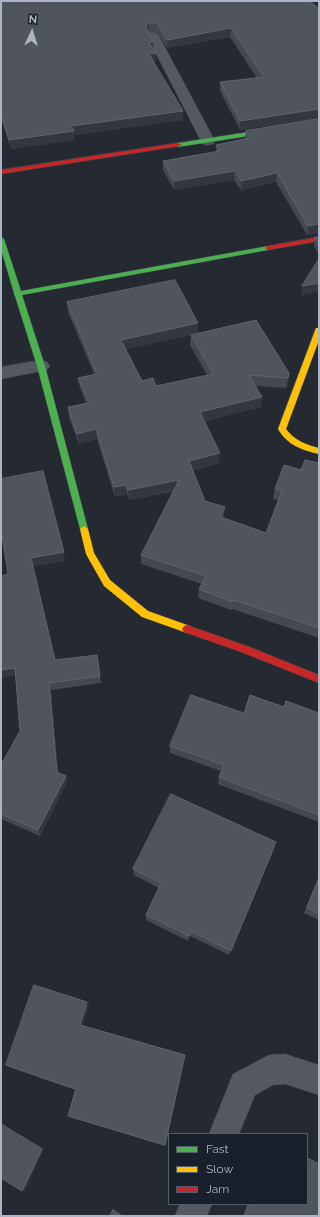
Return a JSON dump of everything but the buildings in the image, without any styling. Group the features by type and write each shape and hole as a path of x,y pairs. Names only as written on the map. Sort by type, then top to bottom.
{"street":[{"path":"153,36 208,141"},
{"path":"1,172 319,123"},
{"path":"17,294 319,238"},
{"path":"1,239 17,294 41,366 90,554 107,583 145,614 244,649 319,679"},
{"path":"318,330 282,429 284,434 291,440 311,450 319,451"},
{"path":"1,373 41,366"},
{"path":"224,1133 244,1085 269,1070 285,1069 319,1080"},
{"path":"191,1216 196,1205"}],"traffic: fast":[{"path":"178,145 319,123"},
{"path":"1,239 41,366 84,529"},
{"path":"17,294 268,248"}],"traffic: slow":[{"path":"319,330 282,429 289,438 298,444 319,451"},
{"path":"84,529 90,554 107,583 145,614 187,629"}],"traffic: jam":[{"path":"1,172 178,145"},
{"path":"268,248 319,239"},
{"path":"187,629 244,649 319,679"}]}
